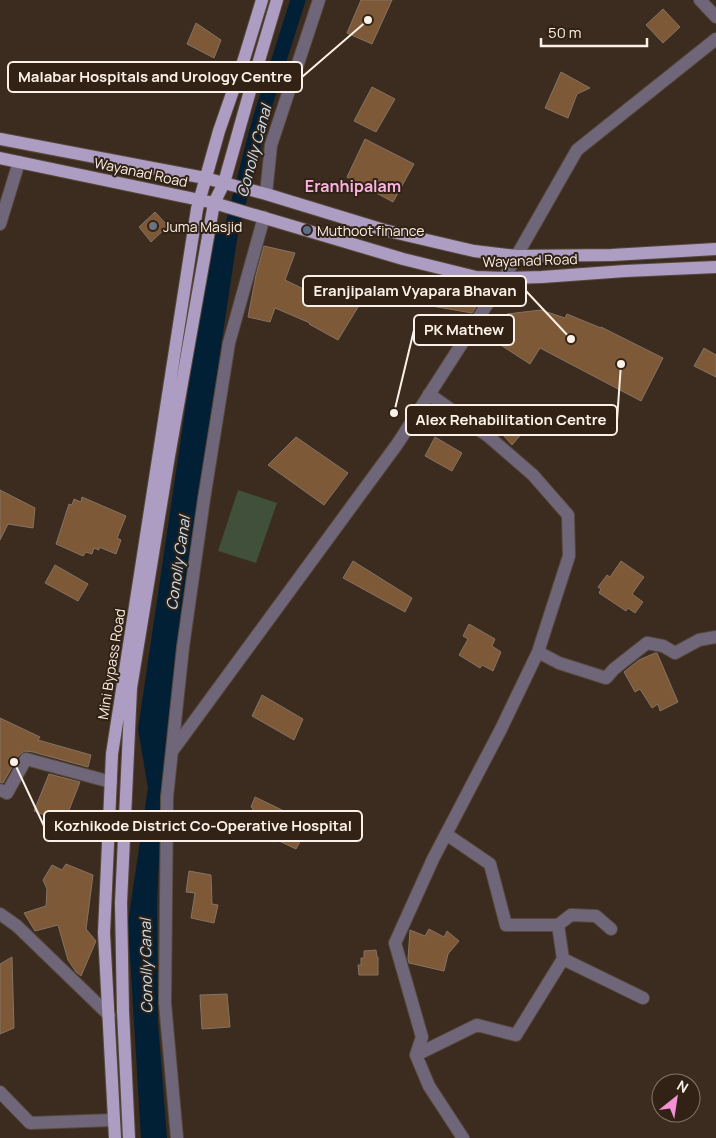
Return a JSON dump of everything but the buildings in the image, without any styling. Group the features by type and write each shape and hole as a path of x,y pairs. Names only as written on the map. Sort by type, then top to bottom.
{"main road":[{"name":"Mini Bypass Road","path":"115,1138 104,933 112,754 196,219 205,178 219,130 262,0"},
{"name":"Mini Bypass Road","path":"129,1138 123,1011 121,903 131,688 169,456 214,203 224,183 277,0"},
{"name":"Wayanad Road","path":"0,138 205,178 266,194 384,230 474,251 516,256 612,255 716,249"},
{"name":"Wayanad Road","path":"0,158 214,203 402,259 476,277 542,277 716,267"}],"street":[{"path":"266,194 271,145 319,0"},
{"path":"700,0 716,17"},
{"path":"172,752 392,451 504,278 577,150 716,39"},
{"path":"0,224 20,162"},
{"path":"177,1138 166,1003 167,797 183,647 229,343 264,217"},
{"path":"430,394 488,436 533,475 568,515 569,556 538,652 501,728 433,858 395,943 422,1037 416,1055 429,1086 462,1138"},
{"path":"538,652 559,663 606,678 614,669 647,643 662,646 675,653 699,640 716,637"},
{"path":"0,790 7,793 26,759 111,782"},
{"path":"446,834 490,864 506,925 558,926 571,915 596,916 611,929"},
{"path":"0,914 17,926 109,1014"},
{"path":"416,1055 477,1025 516,1035 563,959 558,926"},
{"path":"563,959 643,998"},
{"path":"0,1092 30,1123 114,1120"}],"green space":[{"path":"238,490 277,503 256,563 218,551"}],"water":[{"path":"212,228 238,233 195,520 163,773 157,901 158,1023 167,1138 141,1138 128,922 148,788 138,729"}],"waterway":[{"name":"Conolly Canal","path":"226,251 259,123 298,0"}],"place":[{"name":"Malabar Hospitals and Urology Centre","path":"368,20"},
{"name":"Juma Masjid","path":"153,226"},
{"name":"Muthoot finance","path":"307,230"},
{"name":"Eranjipalam Vyapara Bhavan","path":"571,339"},
{"name":"Alex Rehabilitation Centre","path":"621,364"},
{"name":"PK Mathew","path":"394,413"},
{"name":"Kozhikode District Co-Operative Hospital","path":"14,762"}],"district":[{"name":"Eranhipalam","path":"353,186"}]}
